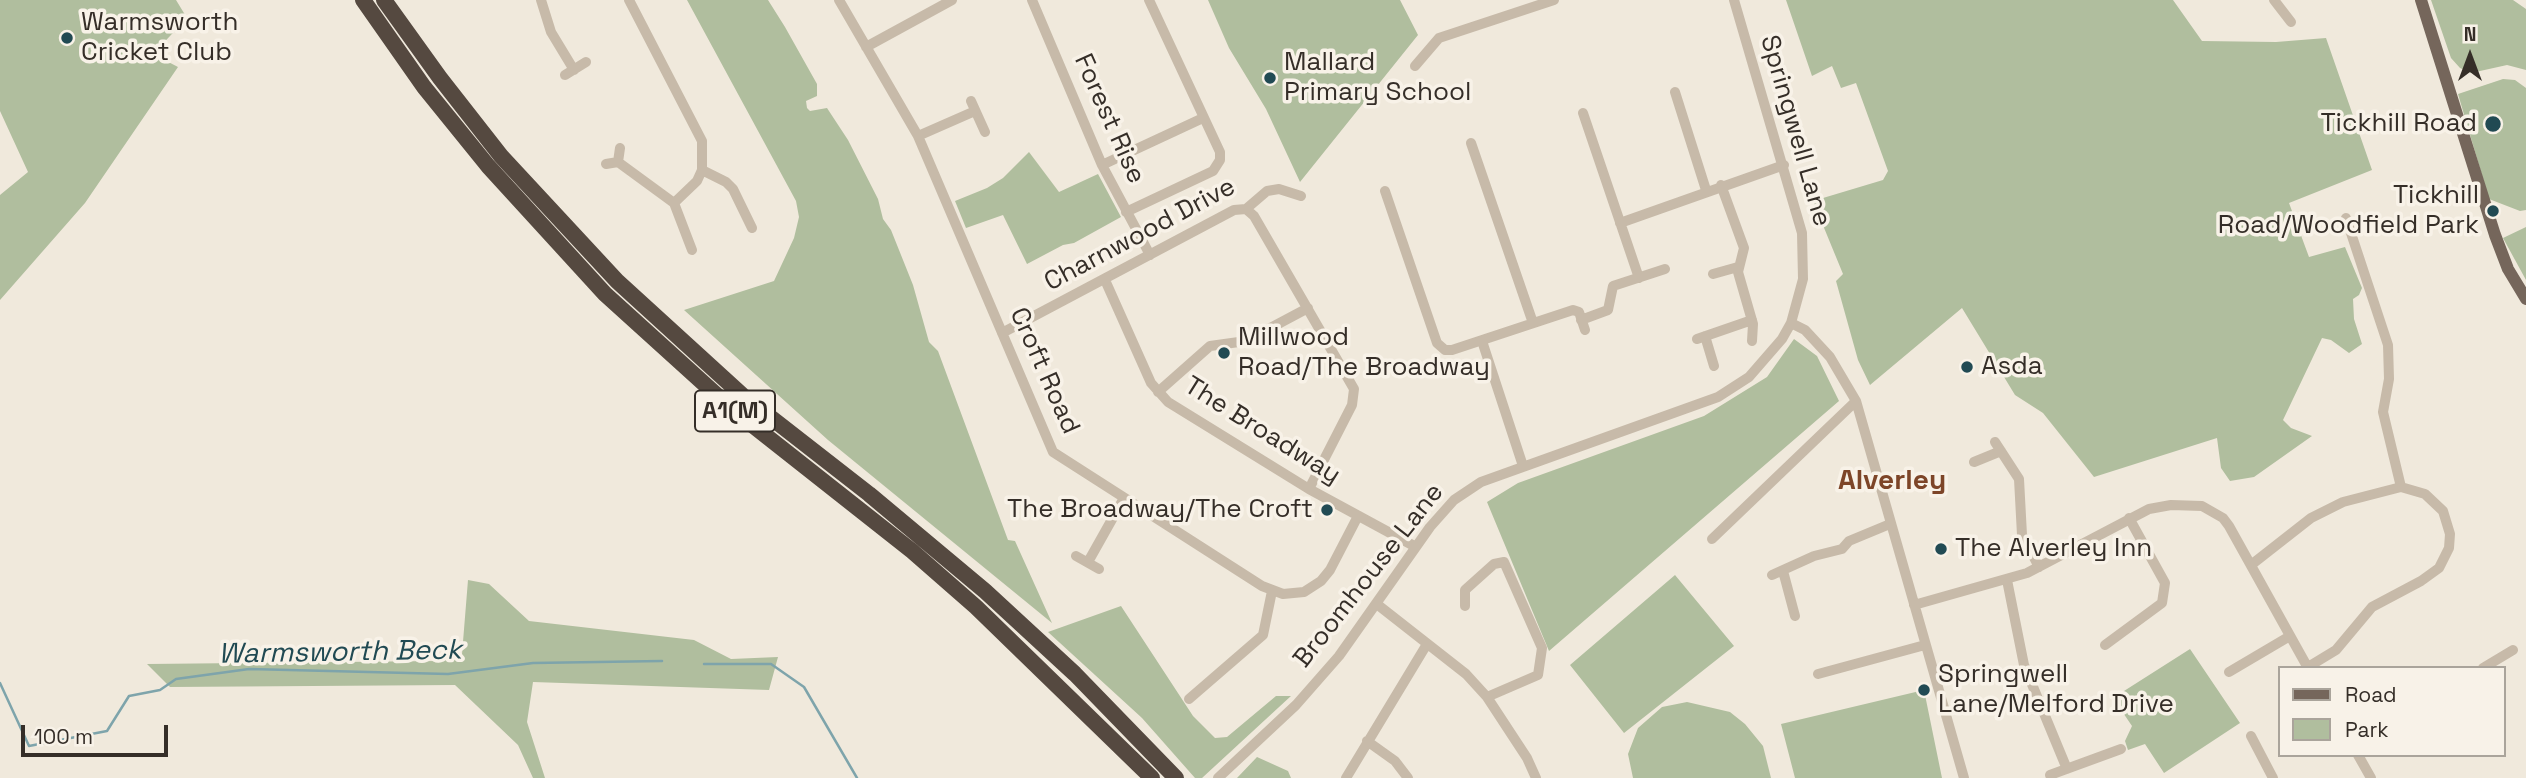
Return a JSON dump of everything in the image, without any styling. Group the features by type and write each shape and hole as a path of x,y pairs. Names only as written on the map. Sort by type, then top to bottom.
{"highway":[{"path":"353,0 401,55"},
{"name":"A1(M)","path":"363,0 401,55 488,166 605,294 732,409 912,551 976,607 1152,778"},
{"name":"A1(M)","path":"386,0 412,39 501,156 556,218 634,298 742,395 880,503 985,592 1074,674 1175,778"}],"main road":[{"path":"2421,0 2495,235 2508,269 2526,299"}],"street":[{"path":"541,0 551,32 569,73 586,62"},
{"path":"629,0 702,141 702,170 691,189 674,203"},
{"name":"Croft Road","path":"839,0 918,136 1047,443 1061,458 1272,591"},
{"path":"866,47 952,0"},
{"name":"Forest Rise","path":"1032,0 1102,165 1150,255"},
{"path":"1126,212 1218,166 1220,152 1149,0"},
{"path":"1415,66 1439,38 1554,0"},
{"name":"Springwell Lane","path":"1734,0 1802,233 1803,279 1791,323"},
{"path":"2274,0 2291,22"},
{"path":"1675,92 1706,190"},
{"path":"918,136 973,106 985,132"},
{"path":"1583,113 1639,278"},
{"path":"1102,165 1203,118"},
{"path":"1471,142 1533,323"},
{"path":"620,148 612,163 674,203 692,250"},
{"path":"1620,223 1706,190 1784,165"},
{"path":"702,170 726,182 733,189 752,228"},
{"path":"1721,185 1744,248 1738,267 1752,320 1752,341"},
{"name":"Charnwood Drive","path":"1002,333 1234,210 1246,209 1272,190 1301,195"},
{"path":"1385,191 1437,343 1444,350 1452,351 1573,310 1578,312 1583,325 1608,310 1613,286 1665,269"},
{"path":"1246,209 1352,381 1355,397 1309,489"},
{"path":"2346,218 2388,345 2389,379 2383,412 2400,487"},
{"path":"1713,274 1738,267"},
{"name":"The Broadway","path":"1105,279 1151,383 1158,392 1309,489 1416,547"},
{"path":"1158,392 1210,346 1246,341 1308,307"},
{"path":"1714,366 1701,337 1752,320"},
{"path":"1791,323 1805,330 1830,357 1856,401 1964,778"},
{"name":"Broomhouse Lane","path":"1219,777 1296,705 1339,656 1378,605 1416,547 1443,512 1467,490 1523,466 1718,397 1762,366 1791,323"},
{"path":"1482,341 1523,466"},
{"path":"1712,539 1856,401"},
{"path":"1974,462 1998,447 2019,479 2022,535 2039,567"},
{"path":"2251,565 2328,509 2343,502 2400,487 2425,494 2443,511 2450,534 2445,559 2432,575 2372,607 2336,650 2310,666"},
{"path":"1087,562 1124,498"},
{"path":"1914,605 2007,580 2039,567 2149,509 2171,505 2202,506 2223,518 2307,666"},
{"path":"1189,699 1263,635 1272,591 1294,595 1321,581 1330,570 1358,516"},
{"path":"2105,645 2162,603 2165,583 2129,519"},
{"path":"1795,616 1777,573 1814,556 1842,549 1849,541 1890,524"},
{"path":"1076,556 1099,569"},
{"path":"1465,606 1465,590 1494,565 1504,562 1542,648 1538,675 1487,697"},
{"path":"2007,580 2024,665 2067,769"},
{"path":"1378,605 1466,674 1487,697 1527,758 1536,778"},
{"path":"2229,672 2290,636"},
{"path":"1346,778 1427,643"},
{"path":"1818,674 1925,645"},
{"path":"2486,666 2513,650"},
{"path":"2251,736 2273,778"},
{"path":"1367,741 1395,761 1408,778"},
{"path":"2050,775 2121,749"},
{"path":"2359,757 2367,776"}],"green space":[{"path":"0,0 176,0 187,18 153,54 178,67 85,203 0,300 0,195 28,172 0,111"},
{"path":"687,0 768,0 785,27 817,84 817,96 806,101 807,108 810,111 827,108 848,140 878,199 883,219 891,230 913,285 929,342 938,351 1008,540 1015,541 1052,623 828,440 684,310 774,281 794,238 799,217 796,201"},
{"path":"1208,0 1400,0 1418,35 1300,182 1266,109 1229,48"},
{"path":"1786,0 2173,0 2202,41 2276,42 2326,38 2372,170 2289,203 2309,257 2345,247 2362,288 2359,295 2353,299 2354,319 2362,344 2349,353 2331,340 2322,338 2283,420 2291,428 2312,436 2254,477 2230,481 2221,468 2217,438 2094,477 2043,413 2015,395 1962,308 1870,385 1858,360 1836,281 1843,274 1813,201 1883,180 1888,171 1856,83 1841,88 1832,66 1812,76"},
{"path":"2431,0 2513,0 2526,9 2526,70 2507,65 2471,73 2460,68 2451,58"},
{"path":"2503,79 2515,80 2526,88 2526,210 2520,211 2489,199 2458,94"},
{"path":"1029,152 1059,192 1098,174 1121,217 1074,243 1063,245 1027,264 1003,215 966,228 955,201 987,188 1003,178"},
{"path":"2526,227 2526,280 2503,238"},
{"path":"1794,339 1817,356 1839,401 1549,651 1487,502 1518,483 1704,416 1767,377"},
{"path":"1675,575 1734,646 1624,733 1570,665"},
{"path":"468,580 489,584 529,621 694,640 731,659 778,657 769,690 533,682 527,722 545,778 533,778 518,745 455,685 170,687 147,664 439,661 462,654"},
{"path":"1121,606 1193,716 1215,738 1227,737 1276,696 1291,696 1202,778 1195,778 1142,718 1048,632"},
{"path":"2190,649 2240,723 2164,773 2145,744 2128,750 2125,741 2132,726 2113,698"},
{"path":"1924,690 1942,778 1795,778 1781,724"},
{"path":"1687,702 1730,712 1745,724 1763,746 1771,778 1633,778 1628,754 1638,728 1662,707"},
{"path":"1257,757 1288,771 1291,778 1237,778"}],"waterway":[{"name":"Warmsworth Beck","path":"0,683 29,746 107,731 129,696 160,690 176,679 249,669 448,674 533,663 662,661"},
{"name":"Warmsworth Beck","path":"704,664 771,664 804,687 857,778"}],"place":[{"name":"Warmsworth Cricket Club","path":"67,38"},
{"name":"Mallard Primary School","path":"1270,78"},
{"name":"Tickhill Road","path":"2493,124"},
{"name":"Tickhill Road/Woodfield Park","path":"2493,211"},
{"name":"Millwood Road/The Broadway","path":"1224,353"},
{"name":"Asda","path":"1967,367"},
{"name":"The Broadway/The Croft","path":"1327,510"},
{"name":"The Alverley Inn","path":"1941,549"},
{"name":"Springwell Lane/Melford Drive","path":"1924,690"}],"district":[{"name":"Alverley","path":"1892,481"}]}
